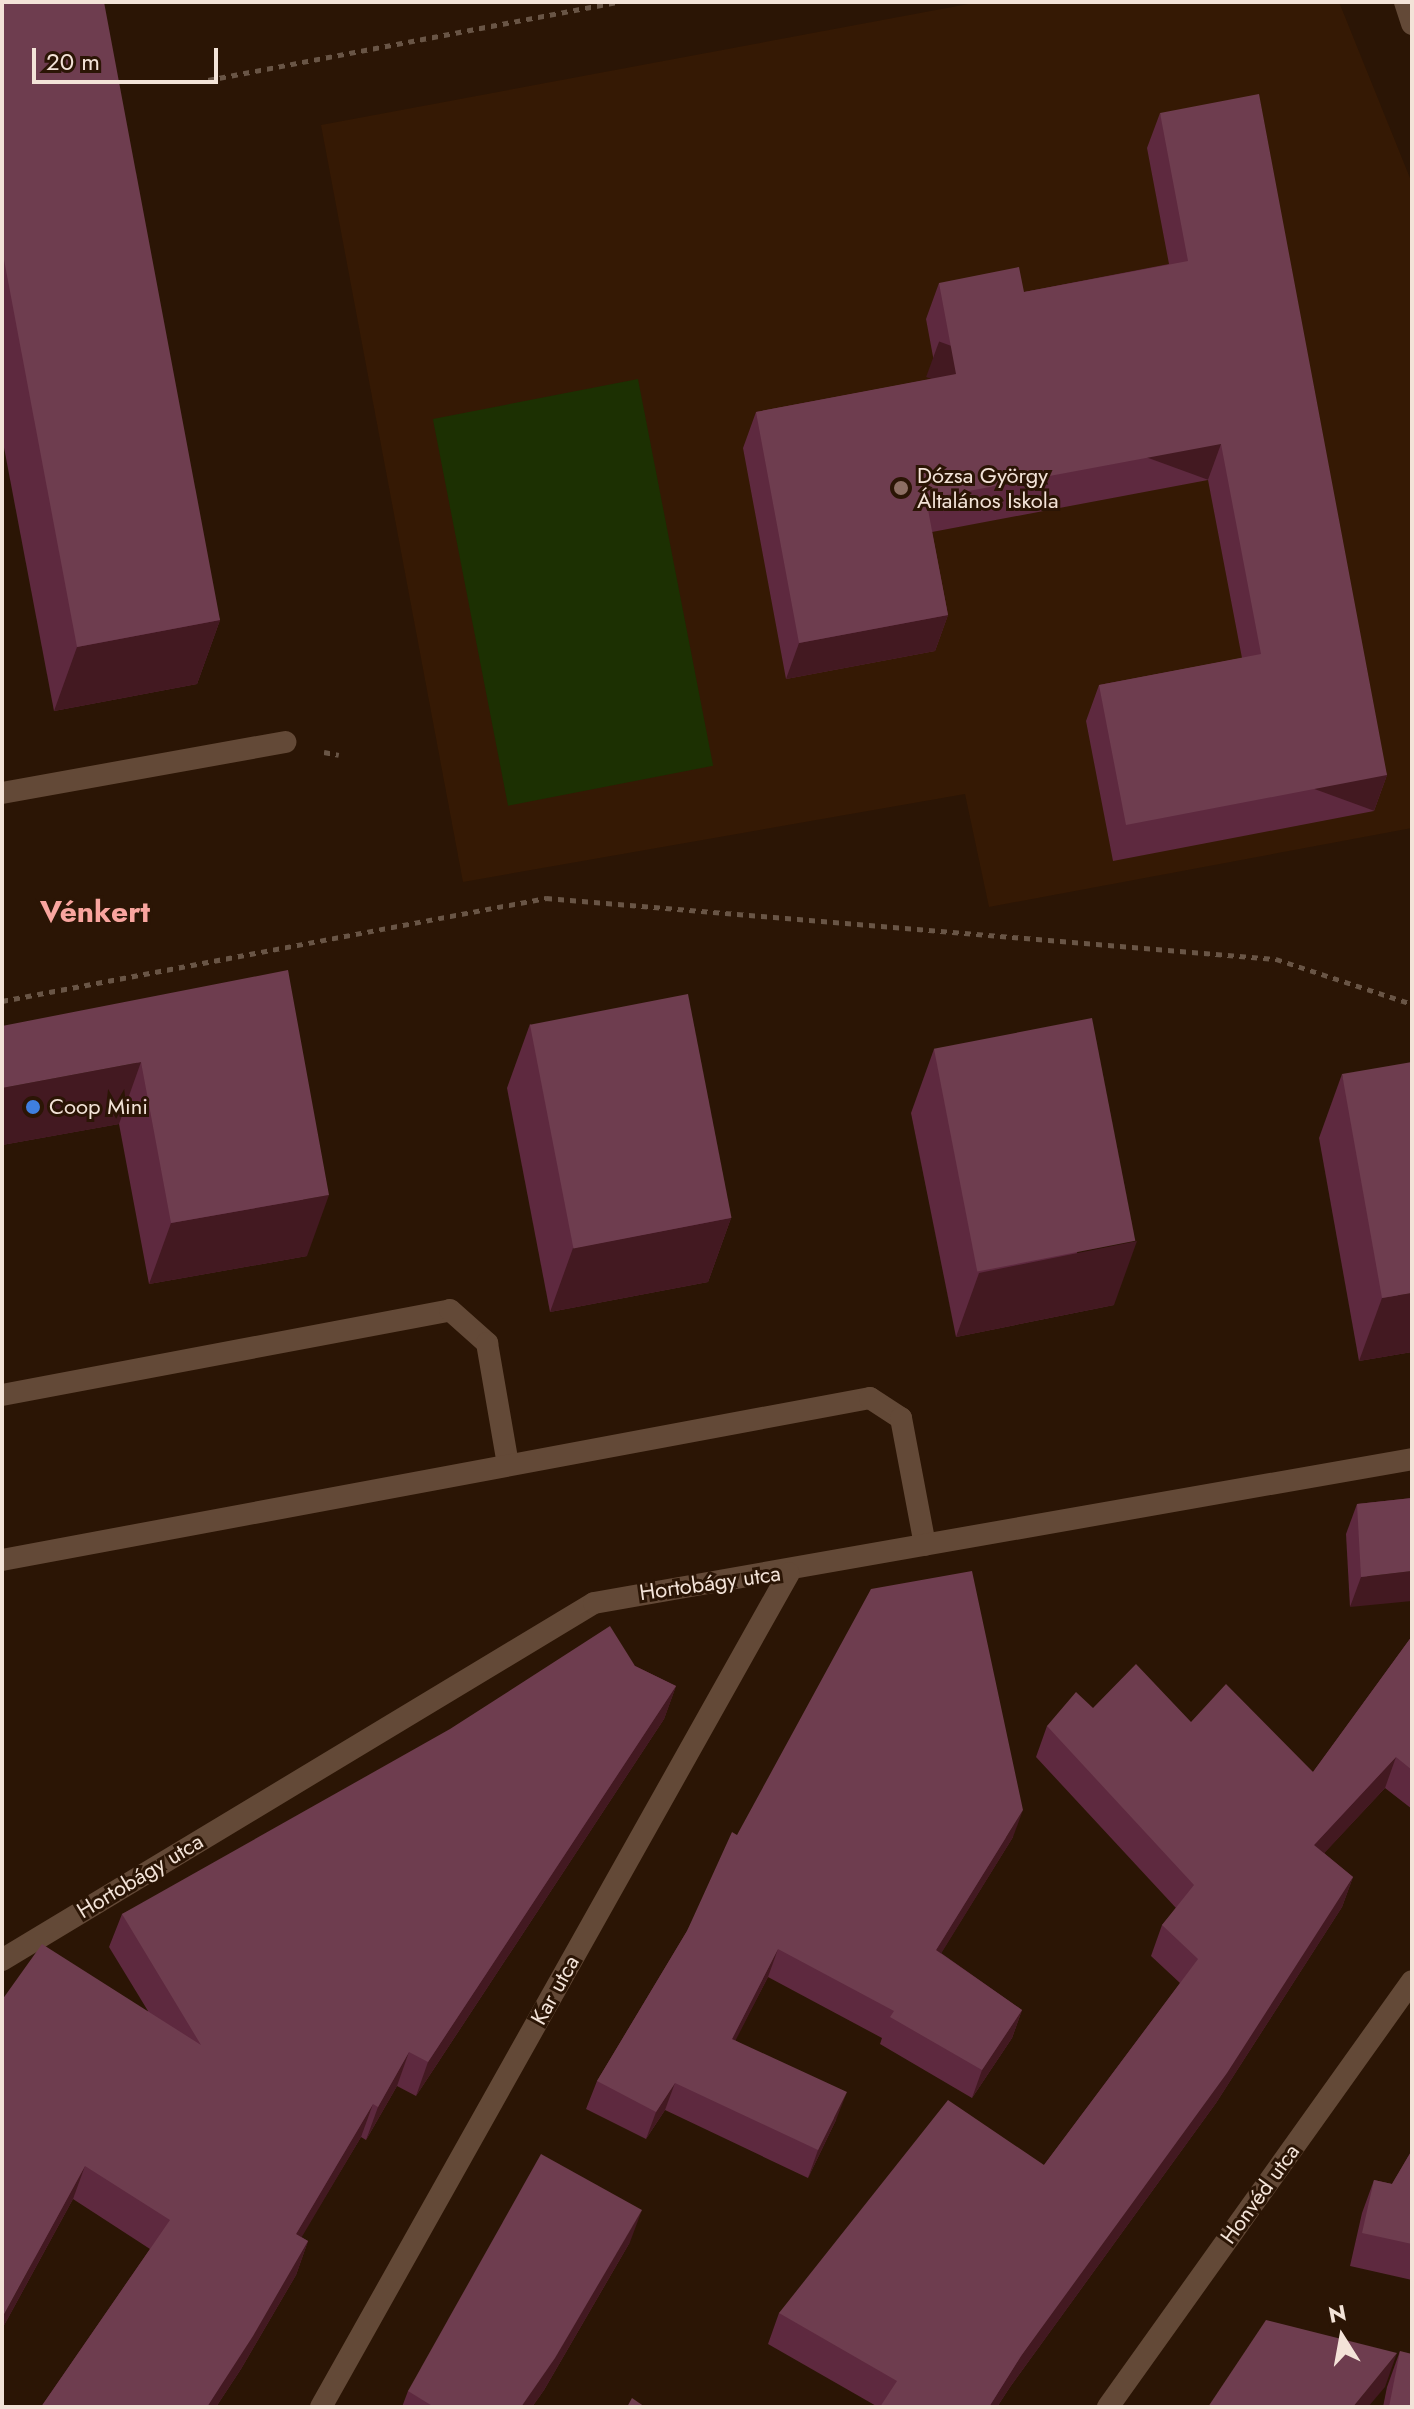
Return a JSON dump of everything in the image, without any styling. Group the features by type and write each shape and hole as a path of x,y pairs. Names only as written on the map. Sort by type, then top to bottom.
{"street":[{"path":"1405,2 1412,24"},
{"path":"2,793 285,742"},
{"path":"2,1395 450,1310 487,1343 508,1464"},
{"path":"2,1560 870,1398 901,1418 925,1545"},
{"name":"Hortobágy utca","path":"2,1960 594,1603 658,1587 789,1573 925,1545 1412,1459"},
{"name":"Kar utca","path":"321,2407 789,1573"},
{"name":"Honvéd utca","path":"1108,2407 1412,1981"}],"path":[{"path":"208,80 616,2"},
{"path":"2,1001 546,898 1276,959 1412,1004"}],"shaded area":[{"name":"Dózsa György Általános Iskola","path":"979,2 1339,2 1412,183 1412,828 989,907 965,794 463,882 321,125"}],"green space":[{"path":"638,379 713,766 508,806 433,419"}],"building":[{"path":"2,2 104,2 220,620 77,647 2,249"},
{"path":"1259,94 1387,775 1126,825 1099,685 1261,654 1221,444 926,499 948,615 799,643 756,412 956,374 939,283 1019,267 1024,292 1188,261 1160,113"},
{"path":"288,970 329,1195 171,1223 141,1062 2,1088 2,1026"},
{"path":"688,994 732,1218 573,1249 530,1025"},
{"path":"1092,1018 1135,1241 977,1272 934,1049"},
{"path":"1412,1062 1412,1293 1382,1298 1342,1074"},
{"path":"1412,1498 1412,1571 1361,1577 1357,1504"},
{"path":"972,1571 1023,1810 936,1950 1022,2010 982,2070 890,2017 894,2011 778,1949 732,2039 847,2092 818,2150 675,2083 656,2112 597,2081 687,1931 732,1832 737,1835 871,1589"},
{"path":"610,1626 635,1666 676,1686 428,2062 409,2052 378,2107 373,2104 296,2234 308,2241 207,2407 41,2407 170,2220 85,2166 2,2318 2,2000 42,1944 201,2045 122,1914 450,1729"},
{"path":"1412,1636 1412,1770 1396,1757 1314,1845 1353,1877 1227,2073 1021,2356 989,2407 880,2407 897,2381 779,2313 948,2100 1044,2165 1198,1959 1162,1925 1194,1885 1047,1726 1076,1692 1093,1708 1136,1664 1191,1722 1226,1684 1313,1772"},
{"path":"1412,2150 1412,2244 1362,2233 1374,2180 1392,2184"},
{"path":"541,2154 642,2210 555,2358 521,2407 434,2407 408,2391"},
{"path":"1266,2320 1397,2353 1353,2407 1208,2407"},
{"path":"1400,2351 1412,2354 1412,2407 1389,2407"},
{"path":"632,2398 645,2407 627,2407"}],"place":[{"name":"Dózsa György Általános Iskola","path":"901,488"},
{"name":"Coop Mini","path":"33,1107"}],"district":[{"name":"Vénkert","path":"95,912"}]}
